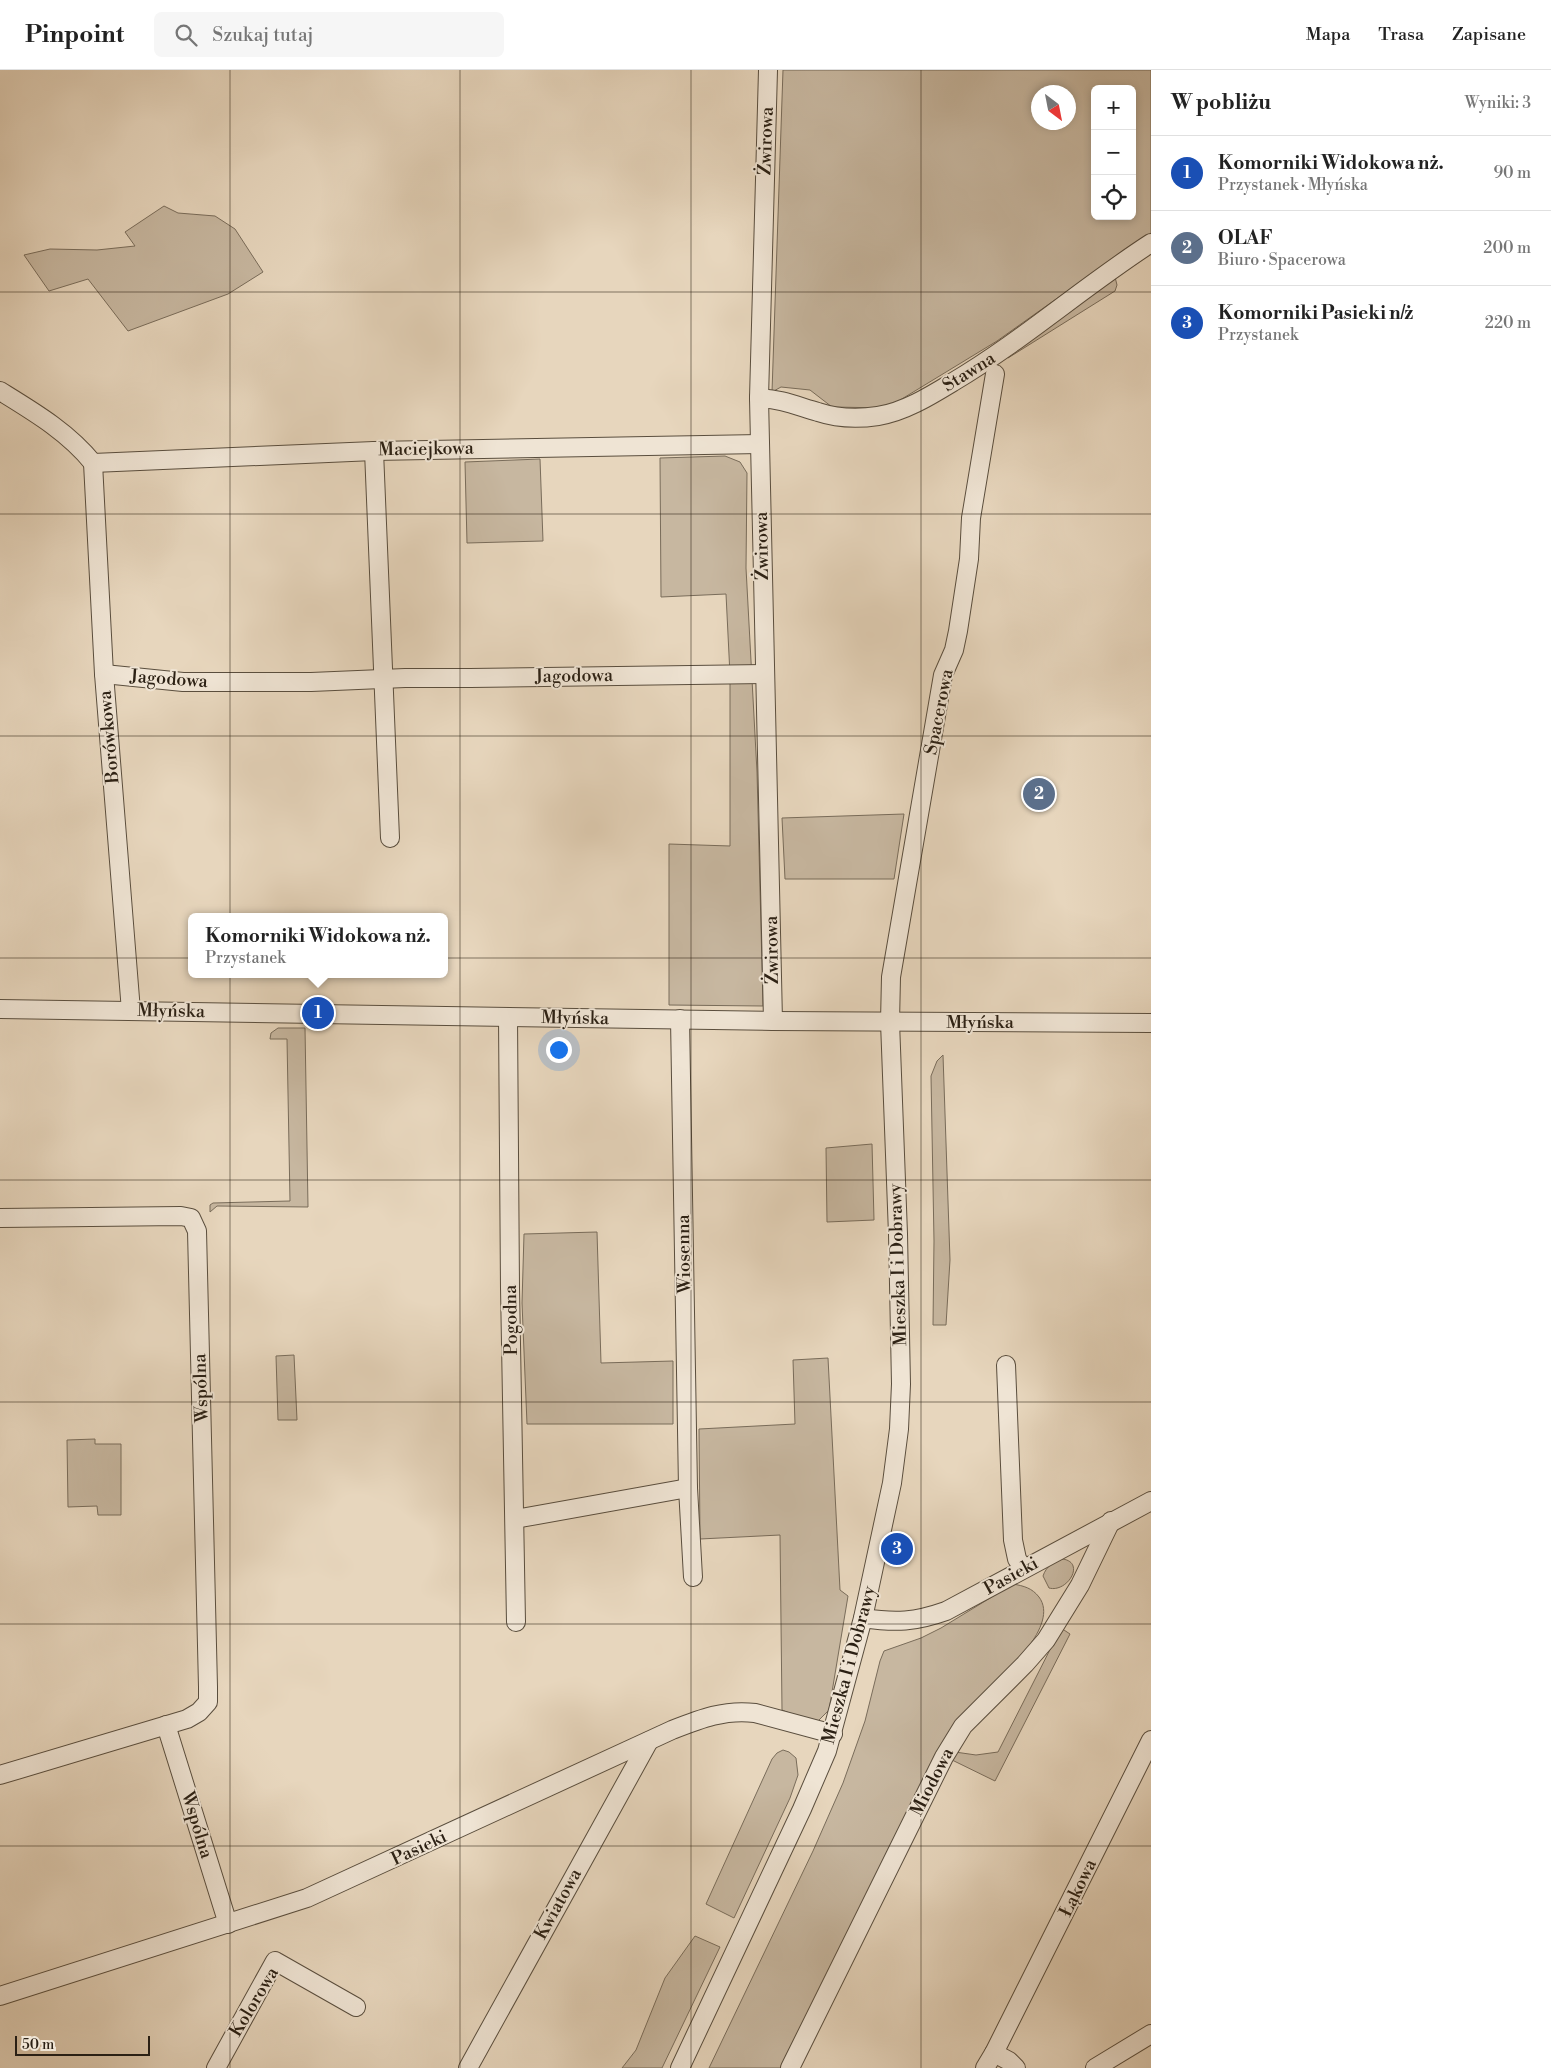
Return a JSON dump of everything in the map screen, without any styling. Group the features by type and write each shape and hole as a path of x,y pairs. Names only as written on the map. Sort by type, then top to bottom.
{"street":[{"name":"Żwirowa","path":"768,70 759,398 773,1021"},
{"name":"Stawna","path":"759,398 784,400 817,412 846,417 878,416 894,412 943,389 991,359 1100,277 1151,243"},
{"name":"Spacerowa","path":"890,1022 893,961 943,675 954,650 958,631 969,559 971,518 995,374"},
{"path":"0,391 69,437 93,463"},
{"name":"Maciejkowa","path":"93,463 374,459 760,444"},
{"path":"374,459 390,838"},
{"name":"Borówkowa","path":"93,463 104,674 131,1011"},
{"name":"Jagodowa","path":"104,674 183,682 311,682 383,678 765,674"},
{"name":"Młyńska","path":"0,1009 773,1021 1151,1023"},
{"name":"Pogodna","path":"508,1017 510,1288 516,1622"},
{"name":"Wiosenna","path":"680,1019 688,1488 693,1577"},
{"name":"Mieszka I i Dobrawy","path":"680,2068 802,1809 833,1734 863,1618 892,1483 900,1405 898,1234 890,1022"},
{"name":"Wspólna","path":"0,1218 181,1216 191,1218 197,1231 208,1702 199,1712 187,1719 0,1775"},
{"path":"1006,1365 1013,1540 1017,1559 1023,1568"},
{"path":"515,1519 688,1488"},
{"name":"Pasieki","path":"863,1618 898,1622 931,1616 967,1601 1023,1568 1151,1501"},
{"name":"Miodowa","path":"790,2068 957,1733 1039,1649 1080,1585 1111,1521"},
{"name":"Pasieki","path":"0,1996 308,1898 649,1740 714,1714 730,1712 755,1713 833,1734"},
{"name":"Wspólna","path":"166,1725 228,1924"},
{"name":"Kwiatowa","path":"468,2068 649,1740"},
{"name":"Łąkowa","path":"989,2060 1151,1740"},
{"name":"Kolorowa","path":"216,2068 275,1961 356,2007"},
{"path":"1095,2068 1151,2034"},
{"path":"989,2060 1009,2061 1016,2068"}],"shaded area":[{"path":"783,70 1151,70 1151,236 1073,287 997,341 887,408 832,407 810,390 781,387 772,392"},
{"path":"164,206 178,213 215,216 235,229 263,272 228,294 128,331 88,279 49,291 24,255 50,249 97,250 135,246 125,232"},
{"path":"1115,277 1117,285 1115,291 1008,358 1009,351"},
{"path":"725,456 740,462 747,473 746,568 757,772 763,1006 669,1005 669,844 730,846 730,675 726,594 661,597 660,458"},
{"path":"540,459 543,541 467,543 465,462"},
{"path":"904,814 894,879 785,879 782,818"},
{"path":"278,1028 305,1028 308,1207 217,1206 210,1212 210,1205 213,1203 290,1201 287,1039 270,1039 271,1033"},
{"path":"943,1055 950,1260 946,1325 933,1325 934,1241 931,1076 937,1061"},
{"path":"872,1144 874,1220 827,1222 826,1148"},
{"path":"597,1232 601,1363 673,1361 673,1424 527,1424 522,1303 524,1234"},
{"path":"294,1355 297,1420 278,1420 276,1356"},
{"path":"828,1358 840,1590 848,1596 829,1710 817,1722 782,1710 780,1535 700,1539 699,1429 795,1424 793,1360"},
{"path":"95,1439 95,1444 121,1444 121,1515 98,1515 97,1506 68,1507 67,1440"},
{"path":"1063,1559 1070,1562 1073,1566 1071,1577 1062,1586 1049,1588 1043,1576 1044,1573 1053,1563"},
{"path":"1013,1584 1034,1591 1039,1597 1044,1608 1037,1634 1028,1648 988,1692 784,2068 709,2068 813,1851 843,1783 865,1721 884,1651 921,1638 941,1628"},
{"path":"1061,1628 1070,1634 995,1781 950,1759 955,1752 976,1755 998,1752"},
{"path":"783,1750 796,1758 798,1775 790,1798 734,1918 706,1904 772,1759"},
{"path":"695,1936 720,1947 662,2068 622,2068 636,2050 665,1978"}],"place":[{"name":"OLAF","path":"1039,794"},
{"name":"Komorniki Widokowa nż.","path":"318,1013"},
{"name":"Komorniki Pasieki n/ż","path":"897,1549"}]}
